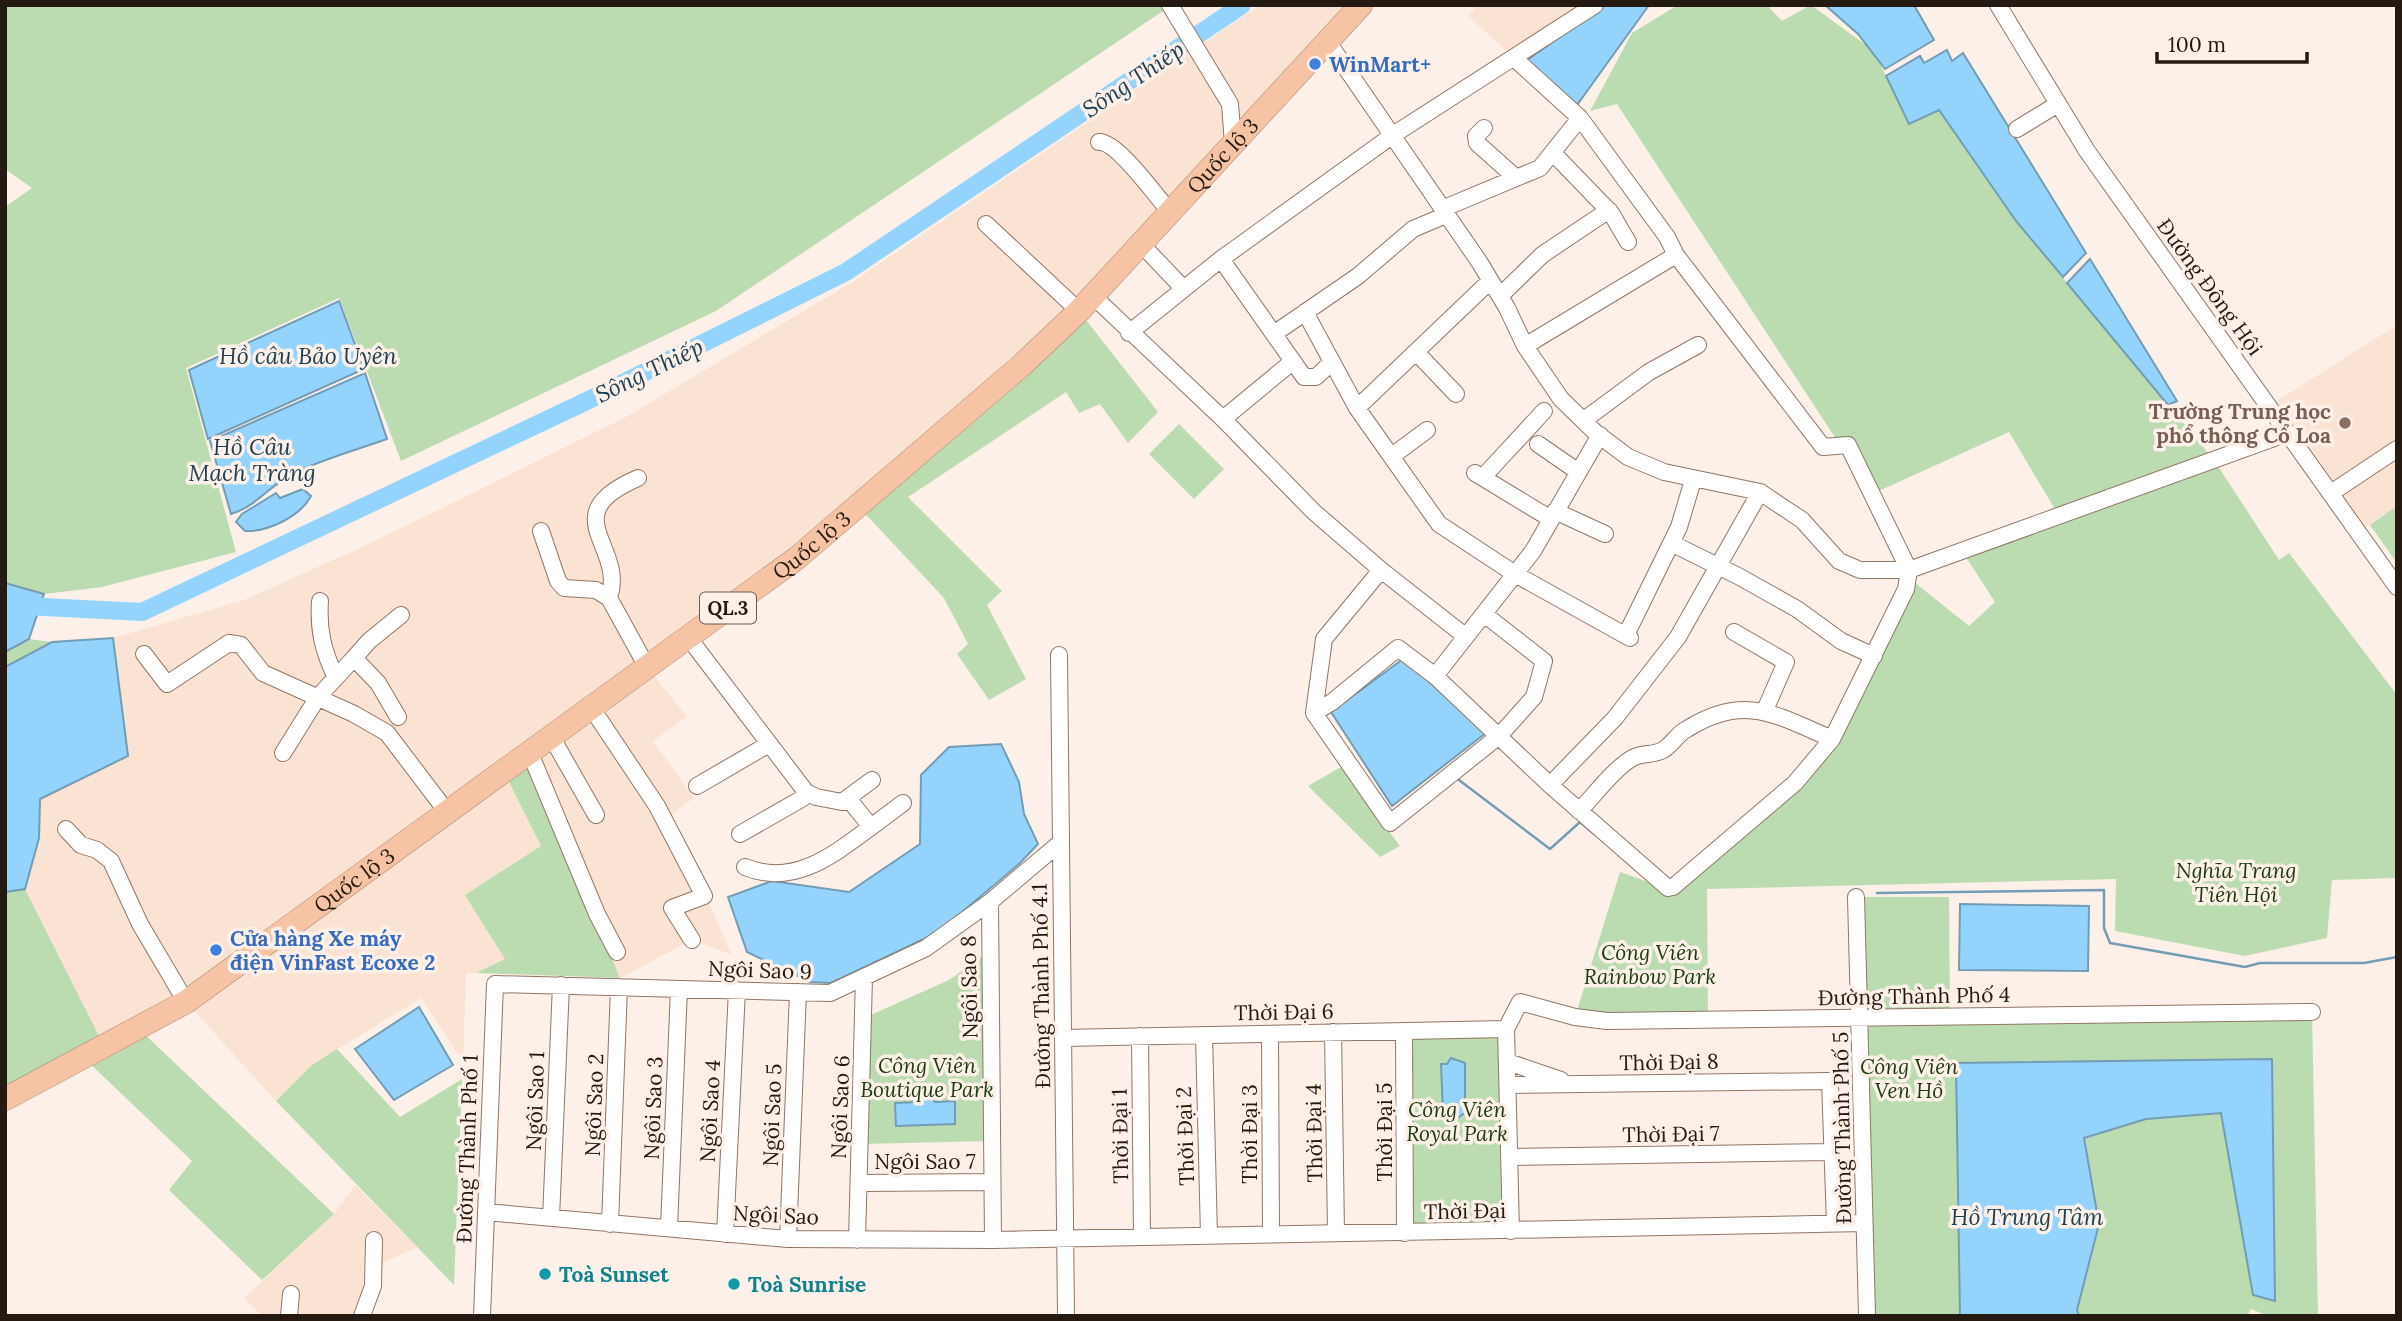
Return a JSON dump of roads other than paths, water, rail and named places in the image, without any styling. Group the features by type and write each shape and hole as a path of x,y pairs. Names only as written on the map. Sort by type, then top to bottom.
{"highway":[{"name":"Quốc lộ 3","path":"5,1099 186,1002 797,558 1023,365 1086,304 1361,5"}],"street":[{"path":"1129,333 1221,259 1393,135 1595,5"},
{"name":"Đường Đông Hội","path":"1998,5 2087,151 2397,587"},
{"path":"1171,6 1230,104 1233,144"},
{"path":"1328,42 1500,296 1525,346 1561,399 1628,457 1664,472 1693,480 1760,492 1802,520 1839,561 1860,570 1909,570 2288,433"},
{"path":"1314,713 1332,702 1398,648 1435,676 1550,785 1659,882 1673,887 1795,783 1832,739 1906,589 1909,570 1848,444 1823,447 1675,256 1667,237 1580,118 1514,58"},
{"path":"1230,104 1261,114"},
{"path":"2017,130 2058,104"},
{"path":"1275,333 1358,276 1413,229 1515,177 1540,168 1580,118"},
{"path":"1484,128 1476,136 1477,143 1515,177"},
{"path":"1099,142 1104,141 1116,149 1170,212"},
{"path":"1553,153 1609,210 1628,242"},
{"path":"1500,296 1542,255 1609,210"},
{"path":"986,224 1086,304 1129,333 1223,419 1314,512 1381,570 1465,636"},
{"path":"1141,244 1183,288"},
{"path":"1525,346 1675,256"},
{"path":"1221,259 1256,312 1275,333 1292,362 1308,378 1316,377 1332,362"},
{"path":"1357,408 1463,310 1469,298 1490,281"},
{"path":"1305,312 1357,408 1439,524 1515,574 1628,637 1671,543 1693,480"},
{"path":"1584,420 1649,372 1698,345"},
{"path":"1417,353 1456,394"},
{"path":"1223,419 1292,362"},
{"path":"1544,411 1479,475 1553,515 1605,534"},
{"path":"1392,456 1427,430"},
{"path":"1435,676 1515,574 1600,435"},
{"path":"1538,444 1577,471"},
{"path":"2332,493 2397,449"},
{"path":"609,598 613,576 600,540 597,513 611,490 638,478"},
{"path":"1550,785 1615,718 1678,637 1760,492"},
{"path":"541,531 558,582 564,588 596,590 609,598 647,667"},
{"path":"1671,543 1797,609 1841,641 1874,656"},
{"path":"1381,570 1324,639 1314,713 1390,823 1499,736 1534,698 1544,661 1484,614"},
{"path":"320,601 318,622 322,649 335,676"},
{"path":"283,753 318,697 335,676 369,641 401,615"},
{"path":"1734,632 1786,662 1765,710"},
{"path":"688,637 806,792 816,797 851,802 871,827"},
{"path":"144,654 167,684 229,643 241,645 263,673 288,687 318,697 387,733 447,812"},
{"name":"Đường Thành Phố 4.1","path":"1059,655 1066,1316"},
{"path":"354,658 378,683 398,717"},
{"path":"591,707 657,806 704,896 672,908 692,940"},
{"path":"1579,811 1627,761 1637,755 1665,749 1683,731 1706,718 1733,710 1765,710 1832,739"},
{"path":"551,736 596,814"},
{"path":"697,786 769,744"},
{"path":"530,753 597,914 617,952"},
{"path":"842,802 872,780"},
{"path":"740,834 803,798 806,792"},
{"path":"745,867 765,875 819,865 903,803"},
{"path":"66,829 81,845 97,850 111,862 140,924 186,1002"},
{"name":"Ngôi Sao 9","path":"495,984 830,993 926,948 990,902 1061,842"},
{"name":"Đường Thành Phố 5","path":"1856,897 1867,1316"},
{"name":"Ngôi Sao 8","path":"990,902 993,1240"},
{"name":"Ngôi Sao 6","path":"857,1240 864,976"},
{"name":"Đường Thành Phố 1","path":"482,1316 495,984"},
{"name":"Ngôi Sao 1","path":"551,1218 561,985"},
{"name":"Ngôi Sao 2","path":"610,1224 619,987"},
{"name":"Ngôi Sao 3","path":"669,1228 679,989"},
{"name":"Ngôi Sao 4","path":"725,1234 737,990"},
{"name":"Ngôi Sao 5","path":"788,1239 798,992"},
{"name":"Đường Thành Phố 4","path":"1506,1029 1520,1002 1575,1017 1606,1021 2312,1012"},
{"path":"1506,1029 1511,1231"},
{"name":"Thời Đại 6","path":"1063,1038 1506,1029"},
{"name":"Thời Đại 5","path":"1404,1031 1405,1233"},
{"name":"Thời Đại 4","path":"1333,1032 1336,1233"},
{"name":"Thời Đại 3","path":"1270,1034 1271,1234"},
{"name":"Thời Đại 2","path":"1204,1035 1209,1236"},
{"name":"Thời Đại 1","path":"1140,1036 1142,1236"},
{"path":"1507,1062 1573,1084"},
{"name":"Thời Đại 8","path":"1509,1085 1830,1081 1833,1152"},
{"path":"1833,1152 1835,1224"},
{"name":"Thời Đại 7","path":"1510,1157 1833,1152"},
{"name":"Ngôi Sao 7","path":"859,1183 992,1182"},
{"name":"Ngôi Sao","path":"486,1212 788,1239 993,1240 1065,1237"},
{"name":"Thời Đại","path":"1065,1237 1864,1223"},
{"path":"362,1316 373,1286 374,1240"},
{"path":"289,1316 291,1294"}],"water":[{"path":"1605,5 1649,5 1577,105 1523,63"},
{"path":"1825,5 1914,5 1934,40 1885,69 1858,34"},
{"path":"1947,50 1952,61 1963,53 2086,253 2063,277 2016,221 1939,110 1909,124 1886,76 1920,56 1924,63"},
{"path":"2090,259 2177,401 2168,405 2067,283"},
{"name":"Hồ câu Bảo Uyên","path":"339,301 364,369 208,439 189,370"},
{"name":"Hồ Câu Mạch Tràng","path":"365,373 387,439 294,473 248,506 231,514 210,441"},
{"path":"303,489 311,496 306,504 282,522 263,529 245,531 236,522 242,514 276,493 280,498"},
{"path":"5,583 44,594 29,639 5,652"},
{"path":"113,638 128,756 40,799 39,838 25,889 5,892 5,667 52,642"},
{"path":"1403,659 1487,732 1392,806 1331,712"},
{"path":"1001,744 1019,782 1024,814 1038,844 1020,863 948,924 924,939 831,983 810,982 747,952 728,897 772,881 849,892 920,844 921,775 949,747"},
{"path":"1960,904 2089,906 2088,971 1959,970"},
{"path":"419,1007 453,1065 394,1100 355,1049"},
{"path":"1451,1058 1465,1063 1465,1113 1454,1120 1443,1112 1441,1064 1447,1064"},
{"name":"Hồ Trung Tâm","path":"2272,1059 2275,1301 2253,1295 2221,1113 2146,1119 2084,1138 2099,1224 2077,1310 2079,1316 1960,1316 1956,1063"},
{"path":"924,1096 929,1096 935,1102 955,1101 955,1124 896,1126 895,1103 918,1102"}],"waterway":[{"name":"Sông Thiếp","path":"5,605 142,612 593,398 846,272 1242,5"},
{"path":"1459,780 1550,849 1580,822 1593,833"},
{"path":"1877,893 2104,890 2104,928 2110,943 2245,967 2260,963 2364,963 2397,957"}],"place":[{"name":"WinMart+","path":"1315,64"},
{"name":"Trường Trung học phổ thông Cổ Loa","path":"2345,423"},
{"name":"Cửa hàng Xe máy điện VinFast Ecoxe 2","path":"216,950"},
{"name":"Toà Sunset","path":"545,1274"},
{"name":"Toà Sunrise","path":"734,1284"}],"park label":[{"name":"Nghĩa Trang Tiên Hội","path":"2236,882"},
{"name":"Công Viên Rainbow Park","path":"1650,964"},
{"name":"Công Viên Boutique Park","path":"927,1077"},
{"name":"Công Viên Ven Hồ","path":"1909,1078"},
{"name":"Công Viên Royal Park","path":"1457,1121"}]}
